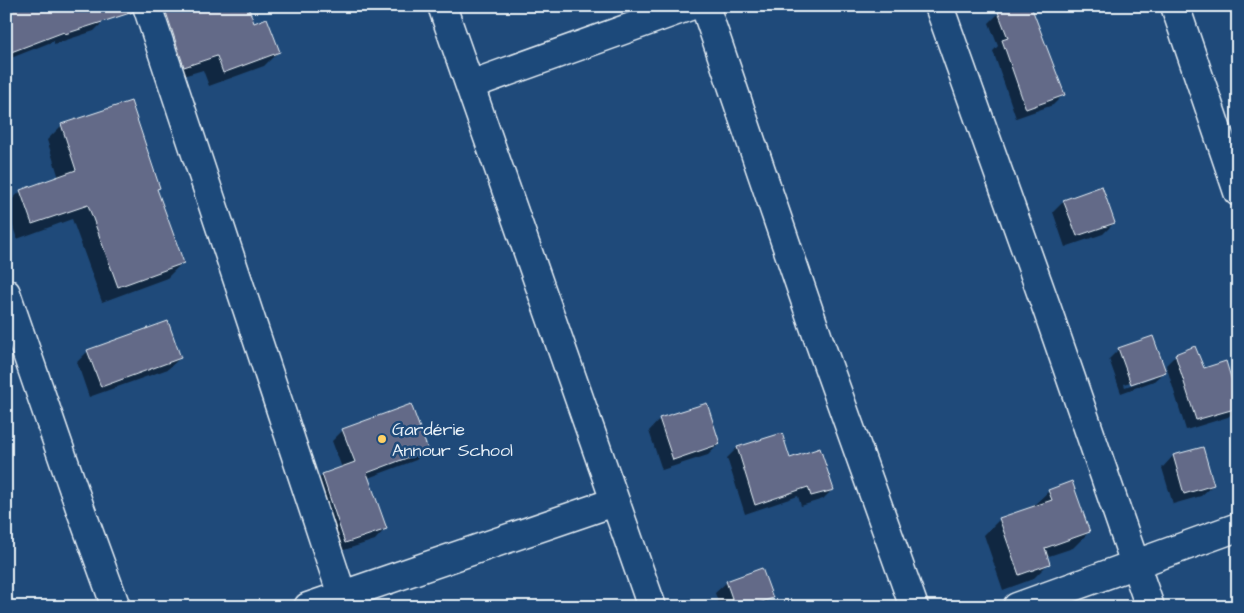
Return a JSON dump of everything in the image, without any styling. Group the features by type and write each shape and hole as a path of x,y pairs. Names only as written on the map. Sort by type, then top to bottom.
{"street":[{"path":"146,6 342,595"},
{"path":"442,6 652,607"},
{"path":"470,86 690,6"},
{"path":"705,6 818,338 914,607"},
{"path":"939,6 1047,309 1150,607"},
{"path":"1175,6 1238,192"},
{"path":"6,293 116,607"},
{"path":"308,607 614,502"},
{"path":"1017,607 1238,527"}],"building":[{"path":"6,6 132,6 133,12 65,34 64,32 6,54"},
{"path":"164,6 248,6 254,23 267,18 280,52 223,73 217,56 184,67"},
{"path":"1013,6 1031,6 1065,95 1026,109 1002,40 1008,38 998,12"},
{"path":"131,101 160,188 157,189 184,263 118,287 88,205 32,224 20,190 76,170 61,124"},
{"path":"1102,186 1115,223 1077,236 1063,200"},
{"path":"168,321 181,358 101,387 87,350"},
{"path":"1153,336 1166,372 1131,384 1118,348"},
{"path":"1195,346 1204,368 1226,361 1238,401 1238,408 1196,420 1175,354"},
{"path":"707,403 720,444 673,460 659,418"},
{"path":"411,404 428,450 367,473 387,529 345,543 322,474 355,462 342,429"},
{"path":"782,433 790,458 820,448 834,490 811,496 808,487 755,505 737,447"},
{"path":"1203,447 1214,485 1184,494 1173,455"},
{"path":"1072,481 1090,532 1045,548 1050,564 1019,575 999,518 1052,500 1048,490"},
{"path":"762,568 773,598 748,607 735,607 726,581"}],"place":[{"name":"Gardérie Annour School","path":"382,439"}]}
